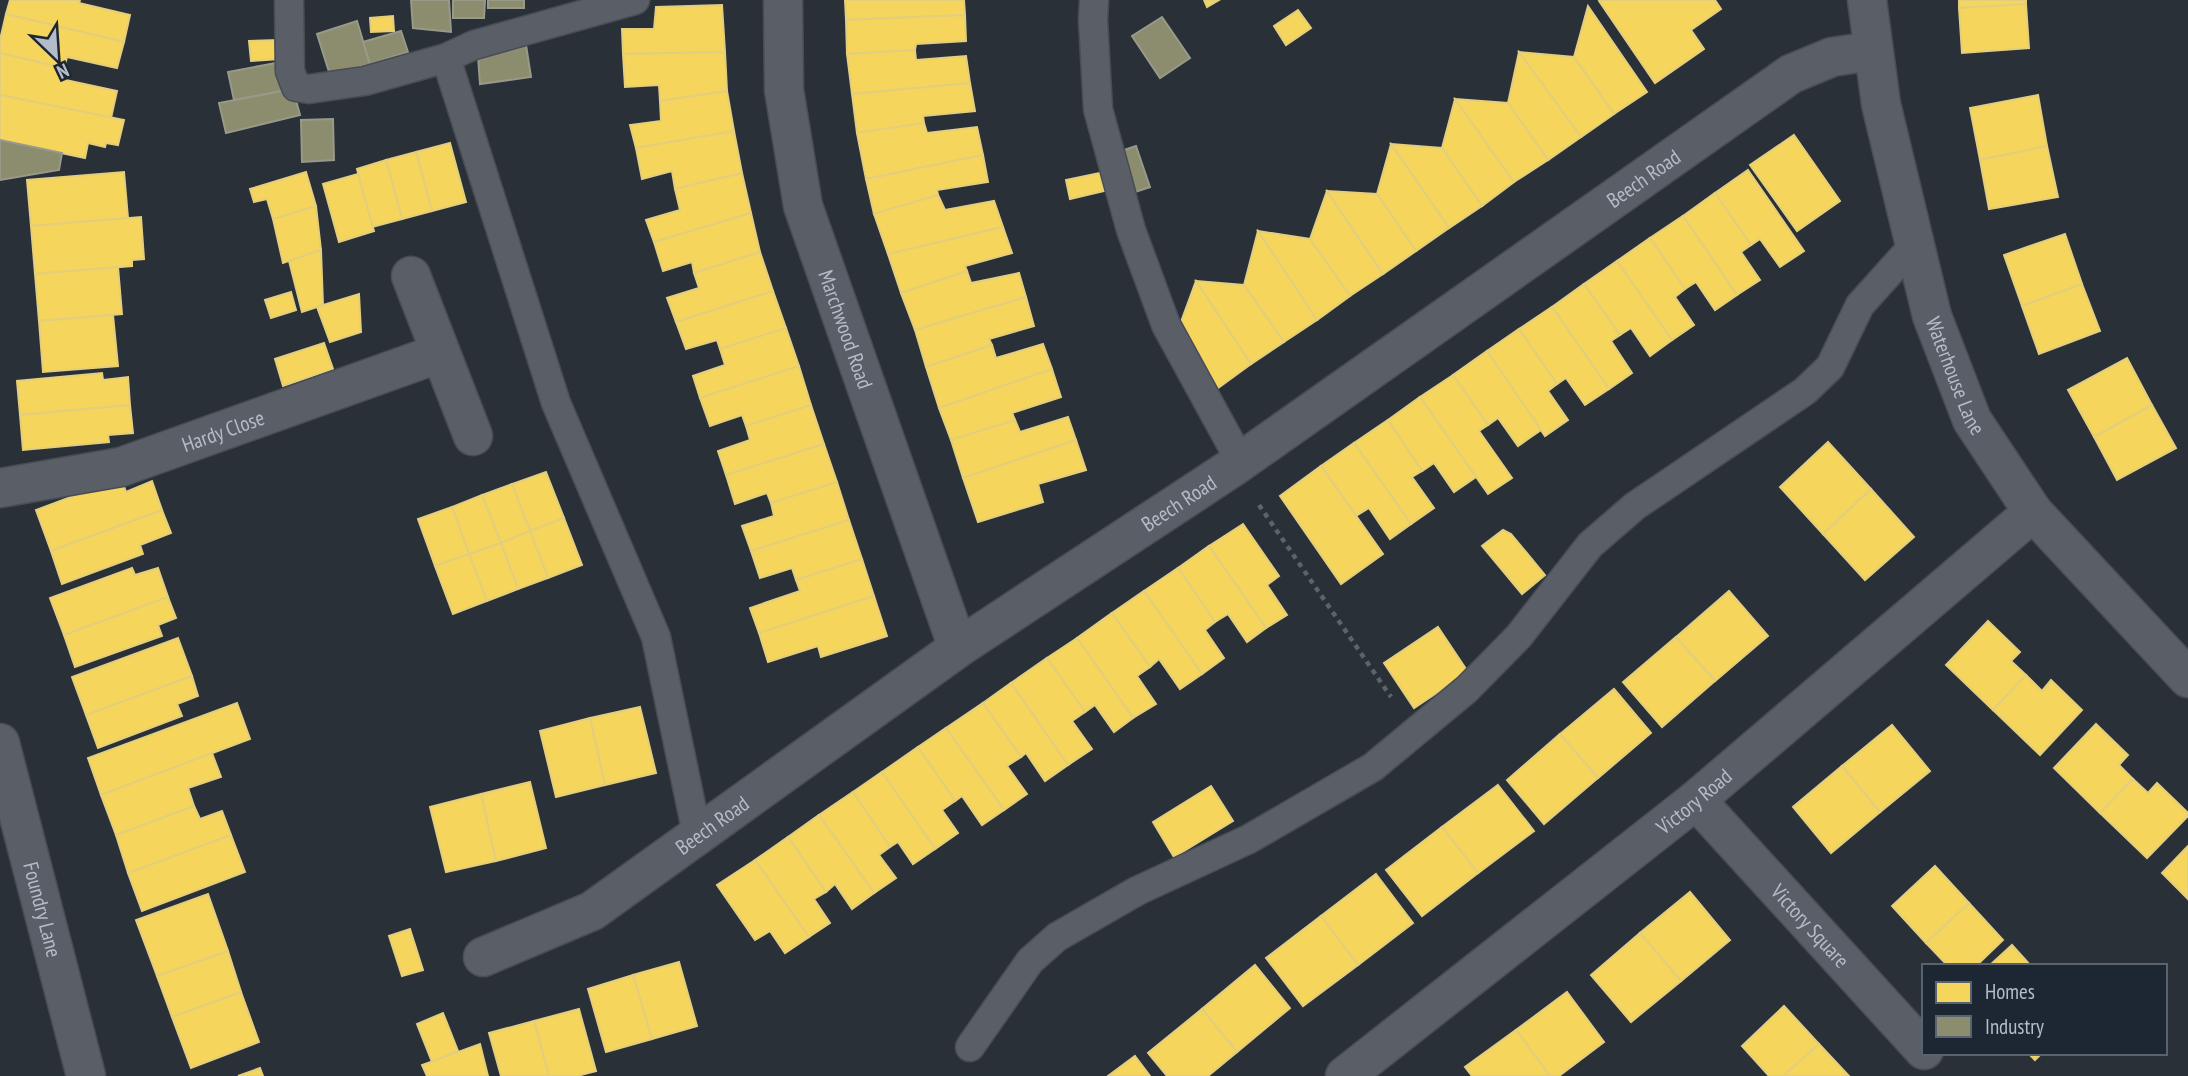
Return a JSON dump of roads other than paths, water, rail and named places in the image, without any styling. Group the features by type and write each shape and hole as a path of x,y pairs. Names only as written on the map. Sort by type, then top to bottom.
{"street":[{"name":"Marchwood Road","path":"783,0 784,90 803,206 958,648"},
{"name":"Waterhouse Lane","path":"1867,0 1881,104 1932,316 1972,420 2033,512 2188,678"},
{"name":"Beech Road","path":"484,957 592,911 958,648 1237,464 1791,74 1832,57 1872,51"},
{"path":"411,276 473,436"},
{"name":"Hardy Close","path":"0,488 121,467 440,353"},
{"name":"Victory Road","path":"1345,1076 1388,1063 2033,512"},
{"name":"Foundry Lane","path":"0,743 86,1076"},
{"name":"Victory Square","path":"1696,800 1922,1048"}],"lane":[{"path":"289,0 290,71 296,87 309,89 365,81 446,58 474,45 635,0"},
{"path":"1094,0 1098,109 1131,230 1167,325 1237,464"},
{"path":"446,58 556,403 656,637 697,834"},
{"path":"970,1047 1030,961 1057,937 1137,891 1249,839 1373,767 1467,689 1519,636 1590,545 1635,506 1805,391 1830,368 1860,305 1915,244"}]}
